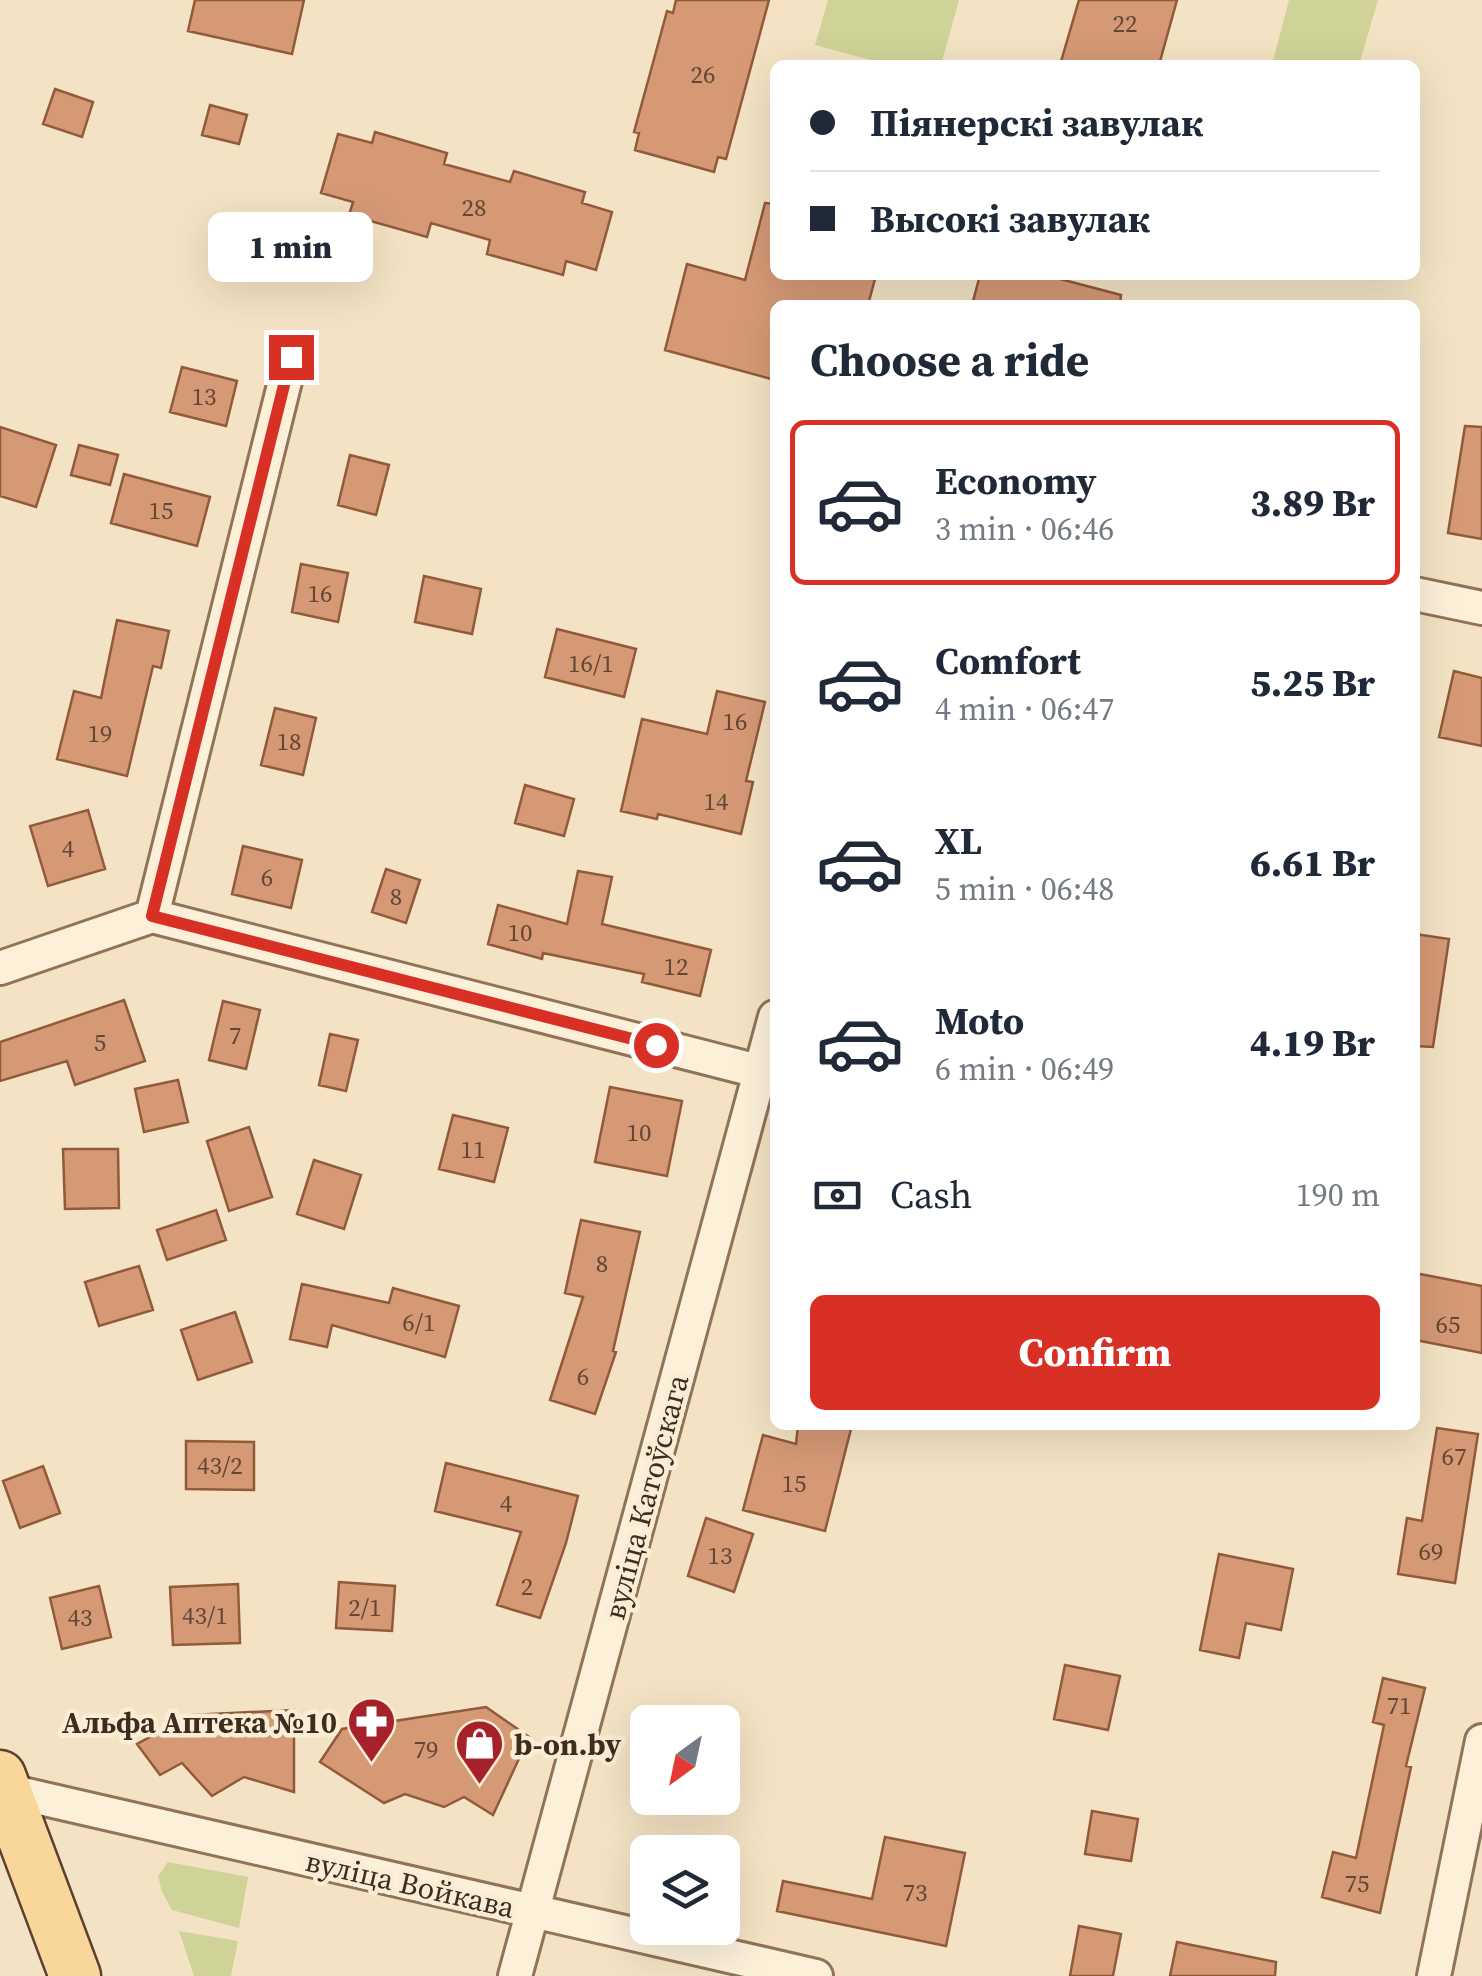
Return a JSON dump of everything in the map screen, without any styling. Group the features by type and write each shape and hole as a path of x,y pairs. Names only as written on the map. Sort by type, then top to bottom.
{"main road":[{"path":"2,1783 74,1976"}],"street":[{"path":"152,916 291,357"},
{"path":"1420,595 1482,608"},
{"path":"0,968 152,916 762,1072"},
{"name":"вуліца Катоўскага","path":"515,1976 770,1038"},
{"path":"1434,1976 1482,1741"},
{"name":"вуліца Войкава","path":"2,1783 531,1912 816,1976"}],"green space":[{"path":"828,0 959,0 942,60 870,60 815,45"},
{"path":"1289,0 1378,0 1360,60 1273,60"},
{"path":"168,1862 248,1877 239,1928 172,1910 158,1876"},
{"path":"179,1931 238,1941 231,1976 194,1976"}],"building":[{"path":"195,0 304,0 292,54 188,31"},
{"path":"676,0 769,0 726,159 718,157 714,172 635,150 639,133 634,132 667,11 673,13"},
{"path":"1079,0 1177,0 1160,60 1061,60"},
{"path":"55,89 93,102 82,137 43,124"},
{"path":"210,105 247,115 239,144 202,135"},
{"path":"375,132 447,153 444,164 510,182 514,171 585,192 582,203 612,212 596,270 566,261 563,275 487,254 490,240 431,223 427,237 349,215 353,202 321,193 338,134 372,143"},
{"path":"765,203 770,204 770,280 875,280 869,300 770,300 770,379 665,350 687,264 745,280"},
{"path":"979,280 1064,280 1121,295 1120,300 973,300"},
{"path":"182,367 237,381 226,426 170,412"},
{"path":"1465,426 1482,427 1482,539 1448,533"},
{"path":"0,427 56,445 36,507 0,496"},
{"path":"79,445 118,455 110,485 71,475"},
{"path":"350,455 389,465 376,515 338,505"},
{"path":"124,474 210,497 197,546 111,523"},
{"path":"301,564 348,573 338,622 292,612"},
{"path":"424,576 481,589 472,634 415,622"},
{"path":"117,620 169,631 161,668 153,666 127,776 57,759 74,691 101,698"},
{"path":"557,629 636,649 624,697 545,677"},
{"path":"1454,671 1482,678 1482,746 1439,737"},
{"path":"717,691 765,702 746,781 753,782 741,834 658,814 657,819 621,811 642,719 707,734"},
{"path":"275,708 316,718 303,775 261,765"},
{"path":"525,785 574,799 564,836 515,823"},
{"path":"88,810 105,869 48,886 30,826"},
{"path":"243,846 302,860 291,908 232,894"},
{"path":"386,869 420,880 406,923 372,912"},
{"path":"578,871 612,877 602,924 711,950 700,996 642,982 644,974 543,953 542,959 488,944 498,905 567,924"},
{"path":"1420,935 1449,939 1433,1047 1420,1046"},
{"path":"124,1000 145,1061 75,1085 67,1061 0,1081 0,1042"},
{"path":"223,1001 260,1010 246,1069 209,1060"},
{"path":"330,1034 358,1040 346,1091 319,1085"},
{"path":"178,1080 188,1122 144,1132 135,1089"},
{"path":"610,1087 682,1101 667,1176 595,1162"},
{"path":"453,1115 508,1128 494,1182 439,1169"},
{"path":"249,1127 272,1197 229,1211 207,1141"},
{"path":"63,1149 118,1149 119,1208 65,1209"},
{"path":"314,1160 361,1175 344,1229 297,1214"},
{"path":"216,1210 226,1240 167,1260 157,1230"},
{"path":"581,1220 640,1232 613,1351 616,1352 595,1414 550,1400 583,1297 565,1293"},
{"path":"139,1266 153,1310 99,1326 85,1282"},
{"path":"1420,1274 1482,1286 1482,1353 1420,1341"},
{"path":"302,1284 389,1303 393,1288 459,1306 445,1357 332,1325 327,1347 290,1339"},
{"path":"235,1312 252,1362 198,1380 181,1330"},
{"path":"1437,1428 1478,1434 1455,1583 1398,1574 1407,1518 1422,1521"},
{"path":"797,1430 851,1430 825,1531 743,1510 763,1435 796,1444"},
{"path":"186,1441 254,1442 254,1490 186,1489"},
{"path":"446,1463 578,1496 540,1618 497,1605 521,1532 435,1511"},
{"path":"43,1466 60,1513 20,1528 3,1481"},
{"path":"706,1518 753,1534 734,1592 688,1576"},
{"path":"1219,1554 1293,1569 1281,1630 1246,1623 1239,1658 1200,1650"},
{"path":"339,1582 395,1586 392,1631 336,1628"},
{"path":"238,1584 240,1643 173,1645 170,1587"},
{"path":"99,1586 111,1637 62,1649 50,1598"},
{"path":"1065,1665 1120,1676 1108,1730 1054,1719"},
{"path":"1383,1678 1425,1688 1406,1766 1411,1767 1380,1913 1322,1897 1333,1852 1356,1858 1384,1725 1373,1722"},
{"path":"486,1707 529,1737 493,1815 464,1797 444,1807 405,1794 384,1803 320,1762 342,1729"},
{"path":"294,1710 294,1792 244,1777 212,1796 182,1763 160,1775 137,1744 191,1715"},
{"path":"1092,1811 1138,1819 1131,1861 1085,1854"},
{"path":"885,1837 965,1853 946,1946 777,1911 783,1881 872,1899"},
{"path":"1079,1926 1121,1934 1113,1976 1070,1976"},
{"path":"1177,1942 1276,1962 1275,1976 1170,1976"}],"place":[{"name":"Альфа Аптека №10","path":"372,1764"},
{"name":"b-on.by","path":"479,1786"}],"route":[{"path":"291,357 152,916 656,1045"}]}
